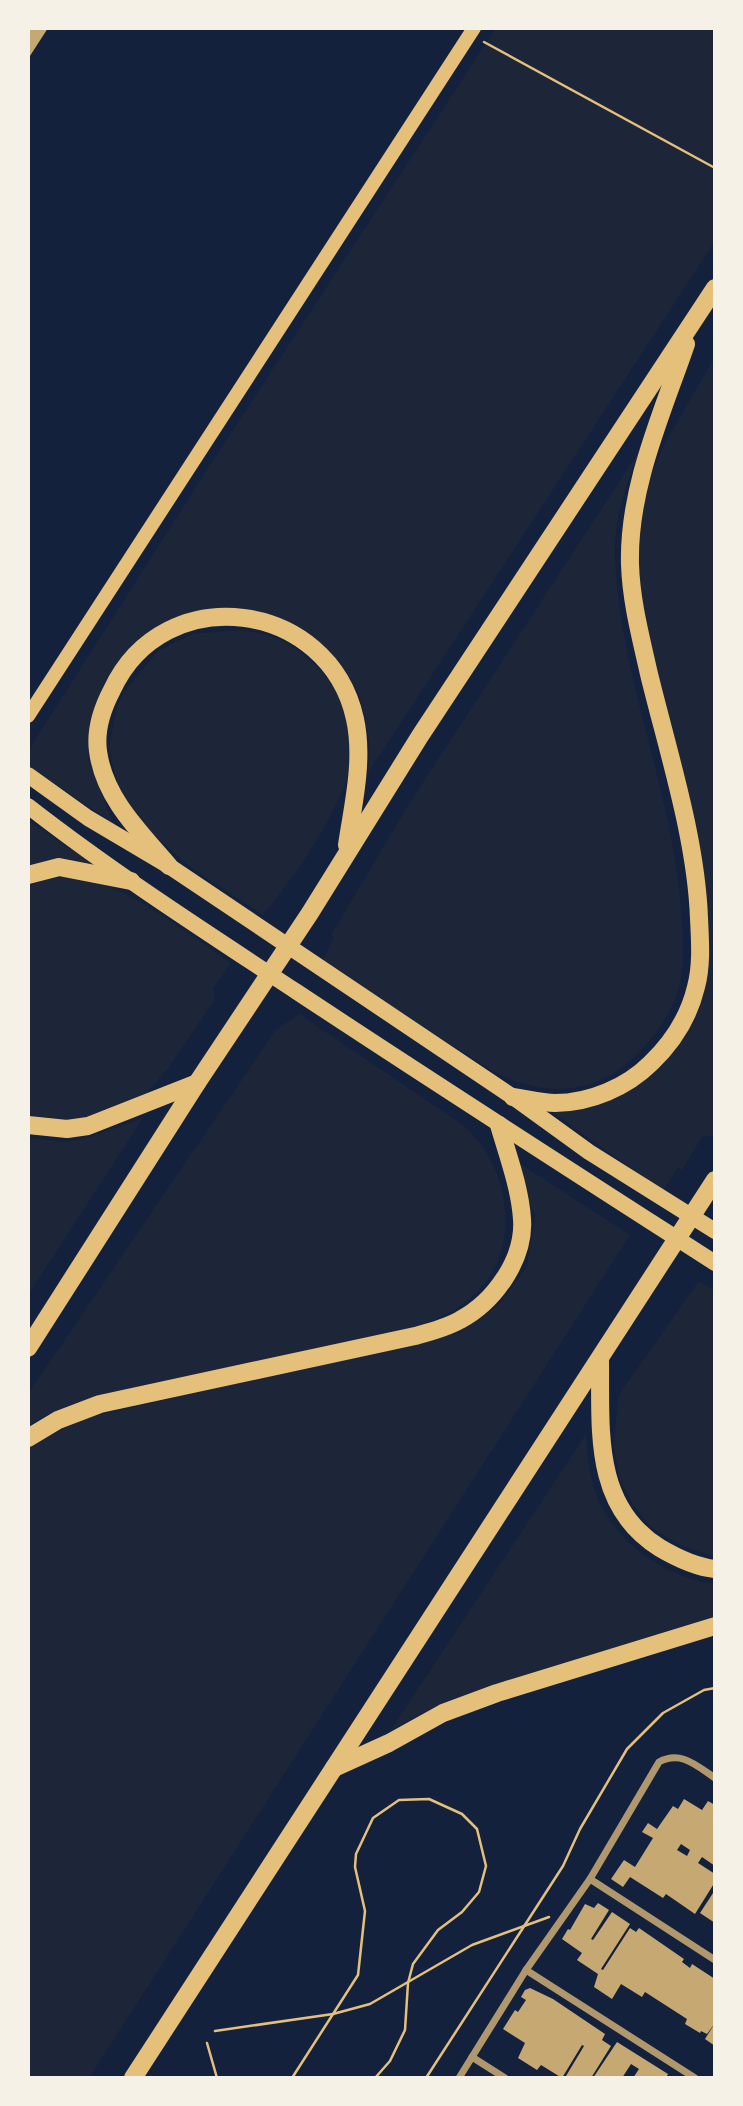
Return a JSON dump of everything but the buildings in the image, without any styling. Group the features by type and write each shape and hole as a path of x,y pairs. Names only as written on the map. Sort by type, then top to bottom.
{"highway":[{"path":"28,1348 197,1083 310,913 346,853 715,288"},
{"path":"513,1097 555,1103 603,1094 623,1085 644,1070 678,1032 697,986 700,943 694,860 637,623 630,564 632,522 638,489 695,318"},
{"path":"169,866 125,814 112,794 98,751 97,733 103,709 114,685 128,662 144,645 169,630 212,617 261,620 282,628 303,640 341,681 355,719 359,759 346,853"},
{"path":"28,875 59,867 131,881"},
{"path":"28,1125 67,1129 88,1126 197,1083"},
{"path":"28,1438 58,1420 100,1404 415,1336 462,1319 497,1289 511,1267 520,1244 523,1223 520,1201 499,1125"},
{"path":"132,2078 715,1181"},
{"path":"600,1358 601,1448 608,1484 613,1494 644,1538 677,1558 715,1569"},
{"path":"334,1768 389,1743 443,1713 486,1697 715,1626"}],"main road":[{"path":"28,716 472,31"},
{"path":"28,777 80,816 88,818 169,866 513,1097 589,1152 715,1231"},
{"path":"28,806 131,881 499,1125 715,1262"}],"street":[{"path":"459,2078 526,1970 590,1879 659,1762 676,1757 686,1759 715,1778"},
{"path":"590,1879 715,1960"},
{"path":"526,1970 695,2078"},
{"path":"472,2057 505,2078"}],"path":[{"path":"472,31 715,168"},
{"path":"426,2078 563,1866 580,1829 626,1749 663,1713 704,1690 715,1688"},
{"path":"292,2078 358,1975 365,1911 355,1867 356,1854 373,1818 399,1800 429,1799 462,1814 477,1829 486,1866 479,1892 461,1912 438,1930 413,1964 408,1983 405,2030 390,2060 375,2078"},
{"path":"215,2031 333,2014 370,2004 472,1945 526,1924 566,1913"},
{"path":"207,2043 217,2078"}],"shaded area":[{"path":"496,28 715,28 715,241 368,773 370,746 365,716 358,692 335,659 302,631 266,615 220,608 179,619 146,637 119,662 100,694 90,731 88,758 113,823 32,769 28,763 28,751 203,476"},
{"path":"715,357 715,1133 713,1136 702,1137 682,1170 678,1167 663,1191 551,1111 662,1058 703,947 634,579 643,500 653,470 665,443"},
{"path":"640,450 617,521 616,571 620,610 635,688 672,842 682,921 683,960 680,980 675,999 659,1029 629,1062 605,1078 590,1084 574,1088 543,1088 496,1073 322,962 334,938 331,935 409,804"},
{"path":"242,630 278,639 309,659 334,687 343,703 352,739 348,776 329,818 303,862 263,915 189,866 145,827 119,793 109,748 117,707 124,692 158,651 193,634"},
{"path":"28,821 97,866 62,861 28,864"},
{"path":"75,875 97,881 137,900 231,963 213,988 215,999 169,1067 146,1094 90,1118 52,1124 28,1118 28,886 43,880"},
{"path":"299,1014 463,1125 480,1143 493,1164 505,1212 504,1237 498,1260 486,1282 457,1308 420,1326 83,1401 63,1407 28,1425 28,1394 275,1031"},
{"path":"143,1118 28,1295 28,1138 66,1142 87,1138"},
{"path":"508,1156 630,1235 89,2078 28,2078 28,1447 81,1419 458,1333 499,1304 527,1267 535,1215"},
{"path":"699,1281 715,1291 715,1557 682,1546 652,1528 634,1506 620,1480 614,1447 618,1396"},
{"path":"586,1434 594,1488 612,1523 625,1539 658,1564 677,1574 715,1584 715,1616 444,1702 391,1730"}]}
